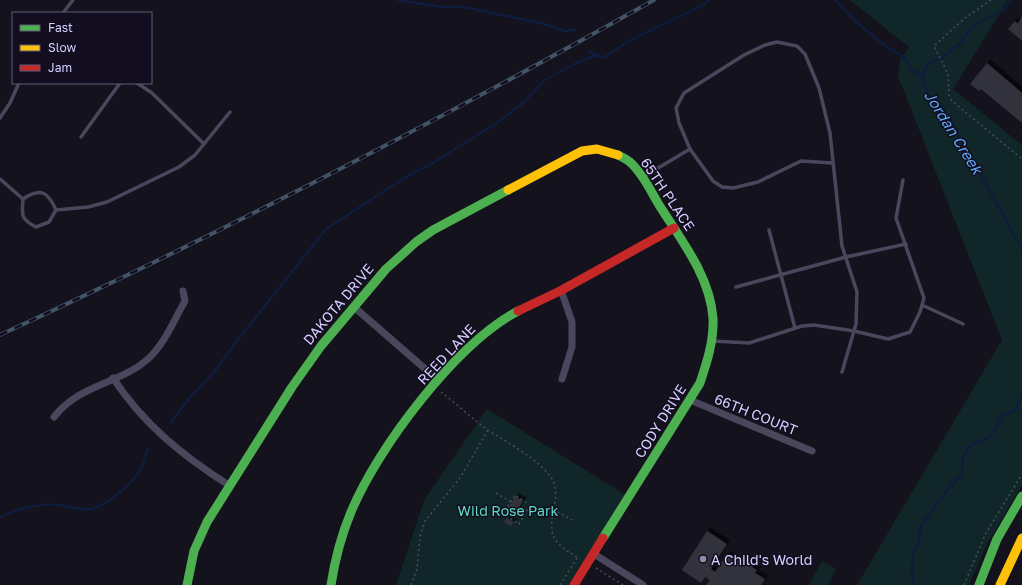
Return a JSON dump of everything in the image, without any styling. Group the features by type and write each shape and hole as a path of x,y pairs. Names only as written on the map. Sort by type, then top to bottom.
{"street":[{"name":"DAKOTA DRIVE","path":"187,585 190,567 200,536 307,364 354,307 400,255 433,230 577,153 595,148 614,151"},
{"name":"65TH PLACE","path":"614,151 631,163 693,258"},
{"name":"REED LANE","path":"331,585 341,540 356,500 373,470 396,433 438,380 475,340 500,321 561,290 674,228"},
{"name":"CODY DRIVE","path":"574,585 690,400 705,370 712,341 711,304 707,287 693,258"},
{"path":"561,290 572,322 572,347 562,379"},
{"path":"54,417 67,402 76,396 140,364 157,349 185,301 183,291"},
{"path":"354,307 438,380"},
{"path":"112,378 131,403 169,443 230,486"},
{"name":"66TH COURT","path":"690,400 812,451"},
{"path":"979,585 985,564 999,534 1022,496"},
{"path":"1000,585 1022,538"},
{"path":"594,554 643,585"}],"lane":[{"path":"64,12 73,0"},
{"path":"833,163 801,160 758,182 733,188 722,187 714,181 690,149 679,123 676,108 684,93 744,55 777,42 797,46 805,54 819,88 830,133 842,246 857,292 854,331 842,372"},
{"path":"0,118 10,103 19,84"},
{"path":"81,137 119,84"},
{"path":"138,84 152,93 204,144"},
{"path":"56,210 88,207 107,202 187,162 230,112"},
{"path":"642,178 690,149"},
{"path":"0,179 23,199"},
{"path":"712,341 749,343 795,328 814,326 854,331 888,339 910,332 924,298 896,218 903,180"},
{"path":"23,199 32,193 40,192 50,197 56,210"},
{"path":"23,199 22,215 27,222 36,226 49,222 56,210"},
{"path":"769,230 795,328"},
{"path":"736,287 846,257 906,244"},
{"path":"922,305 963,324"}],"path":[{"path":"991,0 965,18 935,43 934,46 935,51 948,74 949,95 952,101 1022,160"},
{"path":"439,390 488,430 514,446 547,473 553,481 555,488 550,526 554,538 561,546 623,585"},
{"path":"411,585 417,569 420,536 425,521 460,478 488,430"},
{"path":"964,585 986,533 1022,474"},
{"path":"496,493 511,502"},
{"path":"530,505 519,524 503,514 515,495 530,505 534,508 560,513 574,521"},
{"path":"560,585 578,557"}],"green space":[{"path":"850,0 1008,0 953,89 1022,145 1022,485 987,544 969,585 857,585 1002,340 898,76 900,60 909,47"},
{"name":"Wild Rose Park","path":"487,409 629,497 574,585 396,585 424,500"},
{"path":"822,561 836,569 828,585 809,585"}],"building":[{"path":"1022,16 1022,41 1008,29 1015,21 1018,24"},
{"path":"987,63 1022,93 1022,123 981,89 979,91 970,84"},
{"path":"515,496 523,501 516,512 509,507"},
{"path":"507,518 514,522 511,526 504,522"},
{"name":"A Child's World","path":"707,531 727,544 711,569 715,572 727,554 736,560 738,557 742,560 744,558 754,564 752,567 757,570 755,573 765,579 761,585 706,585 710,580 705,577 701,583 682,570"}],"waterway":[{"path":"397,0 442,7 463,7 541,23 565,31 575,30"},
{"path":"588,51 603,58 629,41 701,6 709,0"},
{"path":"835,0 856,22 884,45 905,58 912,70 922,76"},
{"name":"Jordan Creek","path":"1011,0 1005,9 972,27 959,44 945,56 927,65 922,76 930,100 938,103 949,118 1022,249"},
{"path":"171,422 192,395 215,371 236,342 326,229 406,177 431,164 497,123 523,103 545,80 574,64 594,56"},
{"name":"Jordan Creek","path":"914,585 912,576 913,551 919,543 920,528 939,500 962,474 963,458 971,445 990,437 1004,415 1015,410 1022,396"},
{"path":"0,517 14,511 36,506 59,505 89,509 103,504 119,493 133,479 143,464 148,449"}],"railway":[{"path":"0,335 248,216 412,132 654,0"}],"traffic: fast":[{"path":"603,538 700,383 710,351 713,327 711,303 707,288 694,260 640,173 629,162 618,155"},
{"path":"187,585 194,551 207,522 292,387 321,346 386,269 416,242 433,230 508,190"},
{"path":"331,585 334,566 344,530 351,512 363,486 399,429 445,372 470,347 494,326 518,311"},
{"path":"979,585 997,539 1022,496"}],"traffic: slow":[{"path":"508,190 582,151 597,149 618,155"},
{"path":"1000,585 1022,538"}],"traffic: jam":[{"path":"518,311 560,291 674,228"},
{"path":"574,585 603,538"}],"place":[{"name":"A Child's World","path":"703,559"}]}
